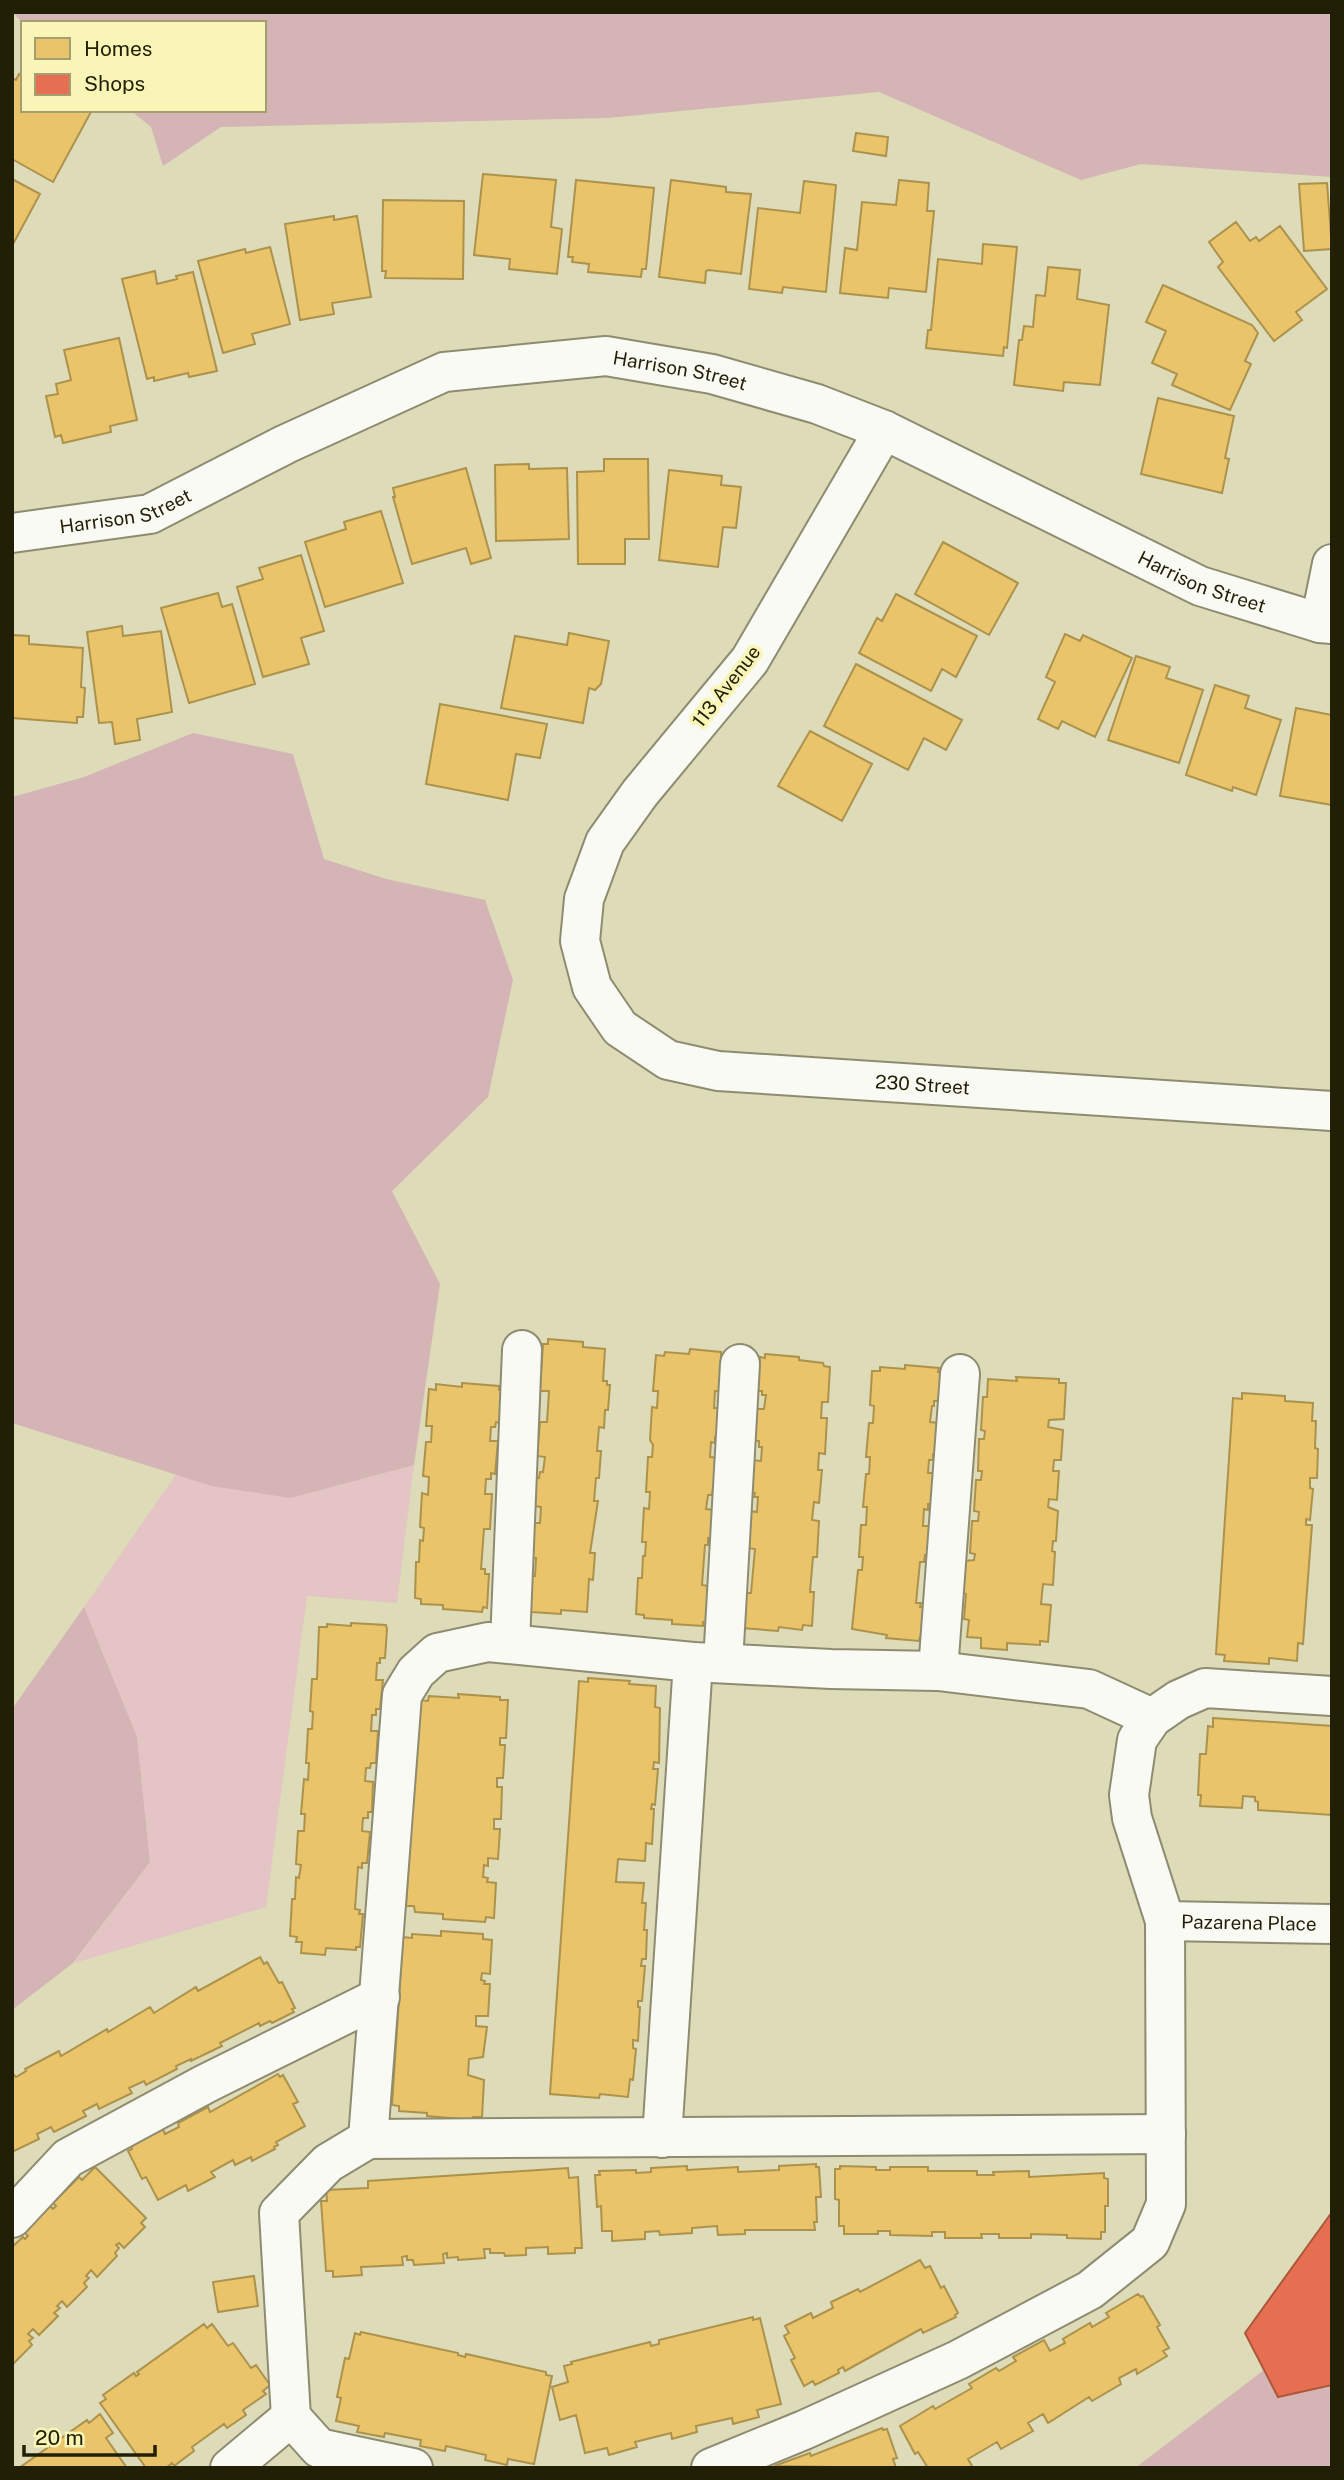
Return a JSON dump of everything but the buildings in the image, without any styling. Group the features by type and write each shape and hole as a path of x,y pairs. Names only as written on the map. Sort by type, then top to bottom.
{"street":[{"name":"Harrison Street","path":"12,533 150,514 286,444 444,372 606,356 712,374 817,404 884,430 1200,586 1326,624"},
{"name":"113 Avenue","path":"580,941 584,899 605,842 640,793 750,660 884,430"},
{"path":"1326,624 1332,564"},
{"name":"230 Street","path":"580,941 592,987 620,1028 668,1060 718,1071 1332,1111"},
{"path":"510,1643 522,1350"},
{"path":"662,2138 740,1364"},
{"path":"938,1671 960,1374"},
{"path":"368,2139 402,1695 416,1672 437,1653 488,1642 708,1662 831,1669 938,1671 1089,1689 1152,1718"},
{"path":"711,2468 804,2430 958,2360 1090,2290 1150,2242 1166,2204 1165,1920 1138,1839 1129,1795 1137,1740 1152,1718 1178,1700 1205,1688 1331,1688"},
{"name":"Pazarena Place","path":"1165,1920 1332,1924"},
{"path":"12,2218 68,2158 205,2084 380,1997"},
{"path":"413,2468 319,2448 291,2417 279,2213 328,2163 368,2139 1166,2134"},
{"path":"230,2468 291,2417"}],"shaded area":[{"path":"12,12 1332,12 1332,177 1141,164 1081,180 879,92 608,118 221,127 163,166 151,127 132,112 266,112 266,21 21,21"},
{"path":"193,733 293,754 324,859 386,879 485,900 513,980 488,1097 392,1191 440,1284 414,1465 291,1498 212,1486 12,1423 12,797 84,777"},
{"path":"414,1465 397,1603 307,1596 266,1907 74,1963 150,1862 137,1737 84,1607 177,1473 291,1498"},
{"path":"84,1607 137,1737 150,1862 73,1963 12,2010 12,1709"},
{"path":"1264,2370 1278,2397 1332,2385 1332,2468 1135,2468"}]}
